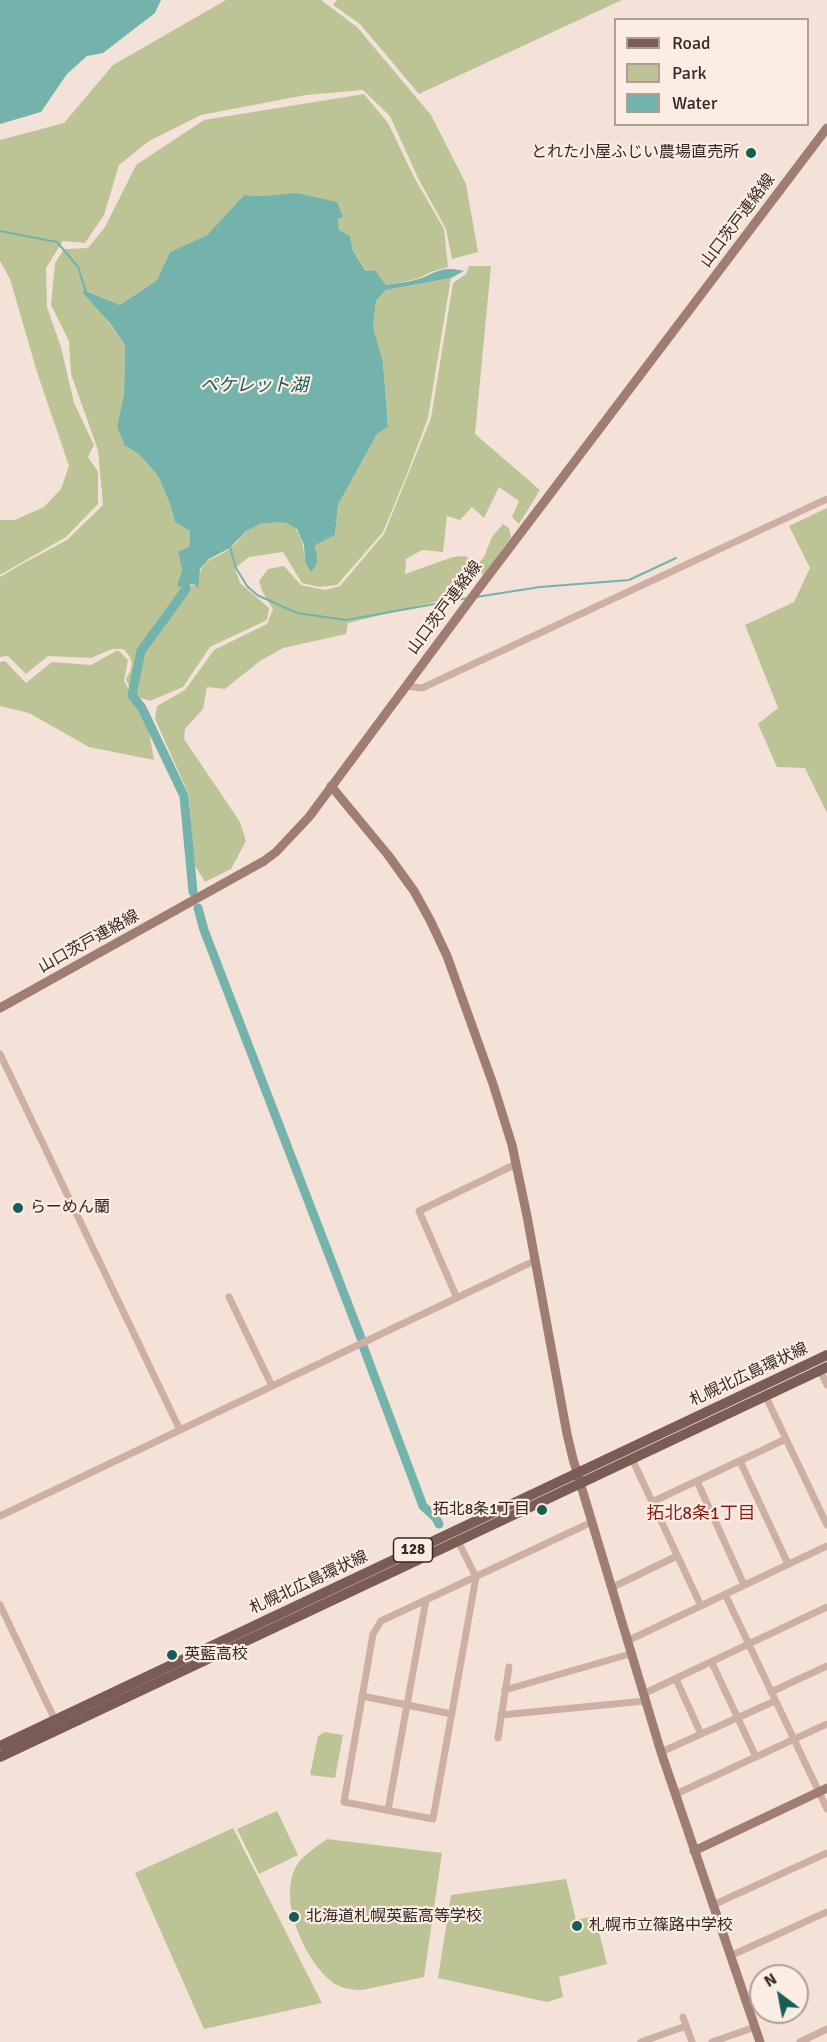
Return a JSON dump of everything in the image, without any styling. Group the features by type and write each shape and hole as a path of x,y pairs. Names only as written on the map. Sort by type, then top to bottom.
{"main road":[{"name":"札幌北広島環状線","path":"0,1758 458,1541 579,1478 632,1459 764,1391 827,1355"},
{"name":"札幌北広島環状線","path":"0,1746 764,1391 823,1368"}],"street":[{"name":"山口茨戸連絡線","path":"0,1008 264,861 276,852 309,817 467,603 827,128"},
{"path":"406,686 422,688 827,499"},
{"path":"331,786 388,855 414,891 430,920 447,956 493,1084 516,1164 567,1434 579,1478 610,1588 661,1752 760,2042"},
{"path":"0,1054 180,1430"},
{"path":"457,1298 419,1211 516,1164"},
{"path":"0,1516 534,1261"},
{"path":"229,1297 272,1386"},
{"path":"823,1368 827,1385"},
{"path":"764,1391 827,1525"},
{"path":"652,1502 786,1439"},
{"path":"632,1459 701,1606"},
{"path":"740,1461 788,1564"},
{"path":"697,1481 744,1585"},
{"path":"458,1541 476,1577 434,1819 344,1802 373,1634 381,1621 476,1577 592,1522"},
{"path":"627,1641 827,1546"},
{"path":"610,1588 677,1556"},
{"path":"725,1594 794,1740 823,1790 827,1809"},
{"path":"388,1810 426,1600"},
{"path":"0,1605 55,1720"},
{"path":"501,1715 644,1697 676,1679 827,1607"},
{"path":"505,1690 630,1654"},
{"path":"712,1663 756,1757"},
{"path":"498,1738 509,1666"},
{"path":"771,1692 827,1666"},
{"path":"676,1679 701,1734"},
{"path":"362,1696 452,1714"},
{"path":"661,1752 775,1701"},
{"path":"676,1794 827,1724"},
{"path":"694,1851 823,1790"},
{"path":"713,1905 827,1853"},
{"path":"730,1956 827,1913"},
{"path":"683,2017 692,2042"},
{"path":"641,2042 686,2026"},
{"path":"712,2042 754,2027"},
{"path":"800,2042 827,2029"}],"green space":[{"path":"226,0 321,0 357,27 431,115 466,184 478,252 452,259 446,229 418,178 390,116 363,90 306,95 201,115 149,141 119,165 104,215 85,243 63,241 46,268 47,307 61,347 74,403 94,445 88,457 98,472 98,504 66,537 0,575 0,520 15,520 44,507 61,489 69,466 37,372 10,279 0,261 0,140 64,123 113,65"},
{"path":"337,0 622,0 419,94 360,24 333,5"},
{"path":"364,94 388,123 414,177 444,229 448,267 417,279 386,285 375,270 367,271 353,251 350,236 339,230 338,219 343,217 264,196 244,195 207,235 170,252 157,280 120,305 85,290 125,345 124,394 117,427 125,446 139,454 158,476 175,522 190,531 190,546 178,552 182,570 177,586 196,585 206,563 233,546 249,529 260,524 281,522 293,526 302,542 305,562 314,546 335,535 338,505 377,434 388,427 383,362 373,327 376,301 386,290 451,278 428,418 383,532 337,585 319,587 302,583 283,552 249,557 235,568 240,583 269,608 267,620 210,647 183,687 150,701 132,695 149,731 154,760 89,747 29,713 0,706 0,662 5,661 26,683 52,662 91,665 118,650 128,660 124,681 131,693 126,679 132,663 123,649 112,649 91,658 48,656 26,674 8,656 0,657 0,577 67,540 103,505 98,450 71,374 69,341 51,305 55,263 64,249 88,248 105,227 136,165 204,120"},
{"path":"469,266 491,266 475,434 540,490 519,524 512,517 519,501 499,487 484,518 472,507 460,520 447,516 443,552 422,550 406,559 405,574 453,557 465,556 478,564 484,557 492,537 503,524 509,528 511,537 484,575 471,566 454,586 459,596 348,623 346,634 283,648 260,661 225,689 207,687 203,709 185,729 184,739 240,822 246,841 231,869 205,882 194,864 189,795 155,719 157,706 185,690 214,650 267,624 273,609 259,581 268,569 284,566 301,585 325,590 340,586 384,534 431,418 453,283 466,274"},
{"path":"827,508 827,813 805,768 777,767 758,724 778,708 745,625 794,602 810,568 789,526"},
{"path":"325,1732 343,1735 335,1778 310,1775 318,1736"},
{"path":"277,1811 298,1855 259,1874 237,1829"},
{"path":"233,1828 322,2003 204,2029 135,1873"},
{"path":"327,1839 442,1853 424,1977 362,1990 349,1989 331,1981 312,1960 304,1946 293,1915 290,1899 291,1884 294,1871 300,1861"},
{"path":"566,1879 576,1920 595,1916 607,1964 559,1977 563,1997 547,2002 438,1978 451,1895"}],"water":[{"path":"0,0 161,0 155,13 103,53 87,56 67,74 41,112 0,124"},
{"name":"ペケレット湖","path":"297,193 337,202 343,217 338,219 339,230 350,236 353,251 366,271 375,270 386,285 419,279 445,269 464,271 451,278 386,290 376,301 373,327 383,362 388,427 377,434 338,505 335,535 314,546 317,559 311,572 305,562 304,545 297,529 286,523 260,524 246,531 230,548 209,559 200,569 198,589 196,585 191,584 186,589 177,586 182,570 178,552 190,546 190,531 175,522 158,476 139,454 125,446 117,427 124,394 125,345 109,322 83,293 84,290 120,305 157,280 170,252 207,235 244,195"}],"waterway":[{"path":"0,231 57,242 78,267 86,292"},
{"path":"230,547 236,568 247,586 257,595 297,613 346,620 468,598"},
{"path":"476,597 540,587 629,580 676,558"},
{"path":"186,589 141,651 132,695 142,708 184,796 193,892"},
{"path":"198,908 204,930 361,1338"},
{"path":"363,1346 423,1506 439,1524"}],"place":[{"name":"とれた小屋ふじい農場直売所","path":"751,153"},
{"name":"らーめん蘭","path":"18,1208"},
{"name":"拓北8条1丁目","path":"542,1510"},
{"name":"英藍高校","path":"172,1655"},
{"name":"北海道札幌英藍高等学校","path":"294,1917"},
{"name":"札幌市立篠路中学校","path":"577,1926"}],"district":[{"name":"拓北8条1丁目","path":"701,1514"}]}
